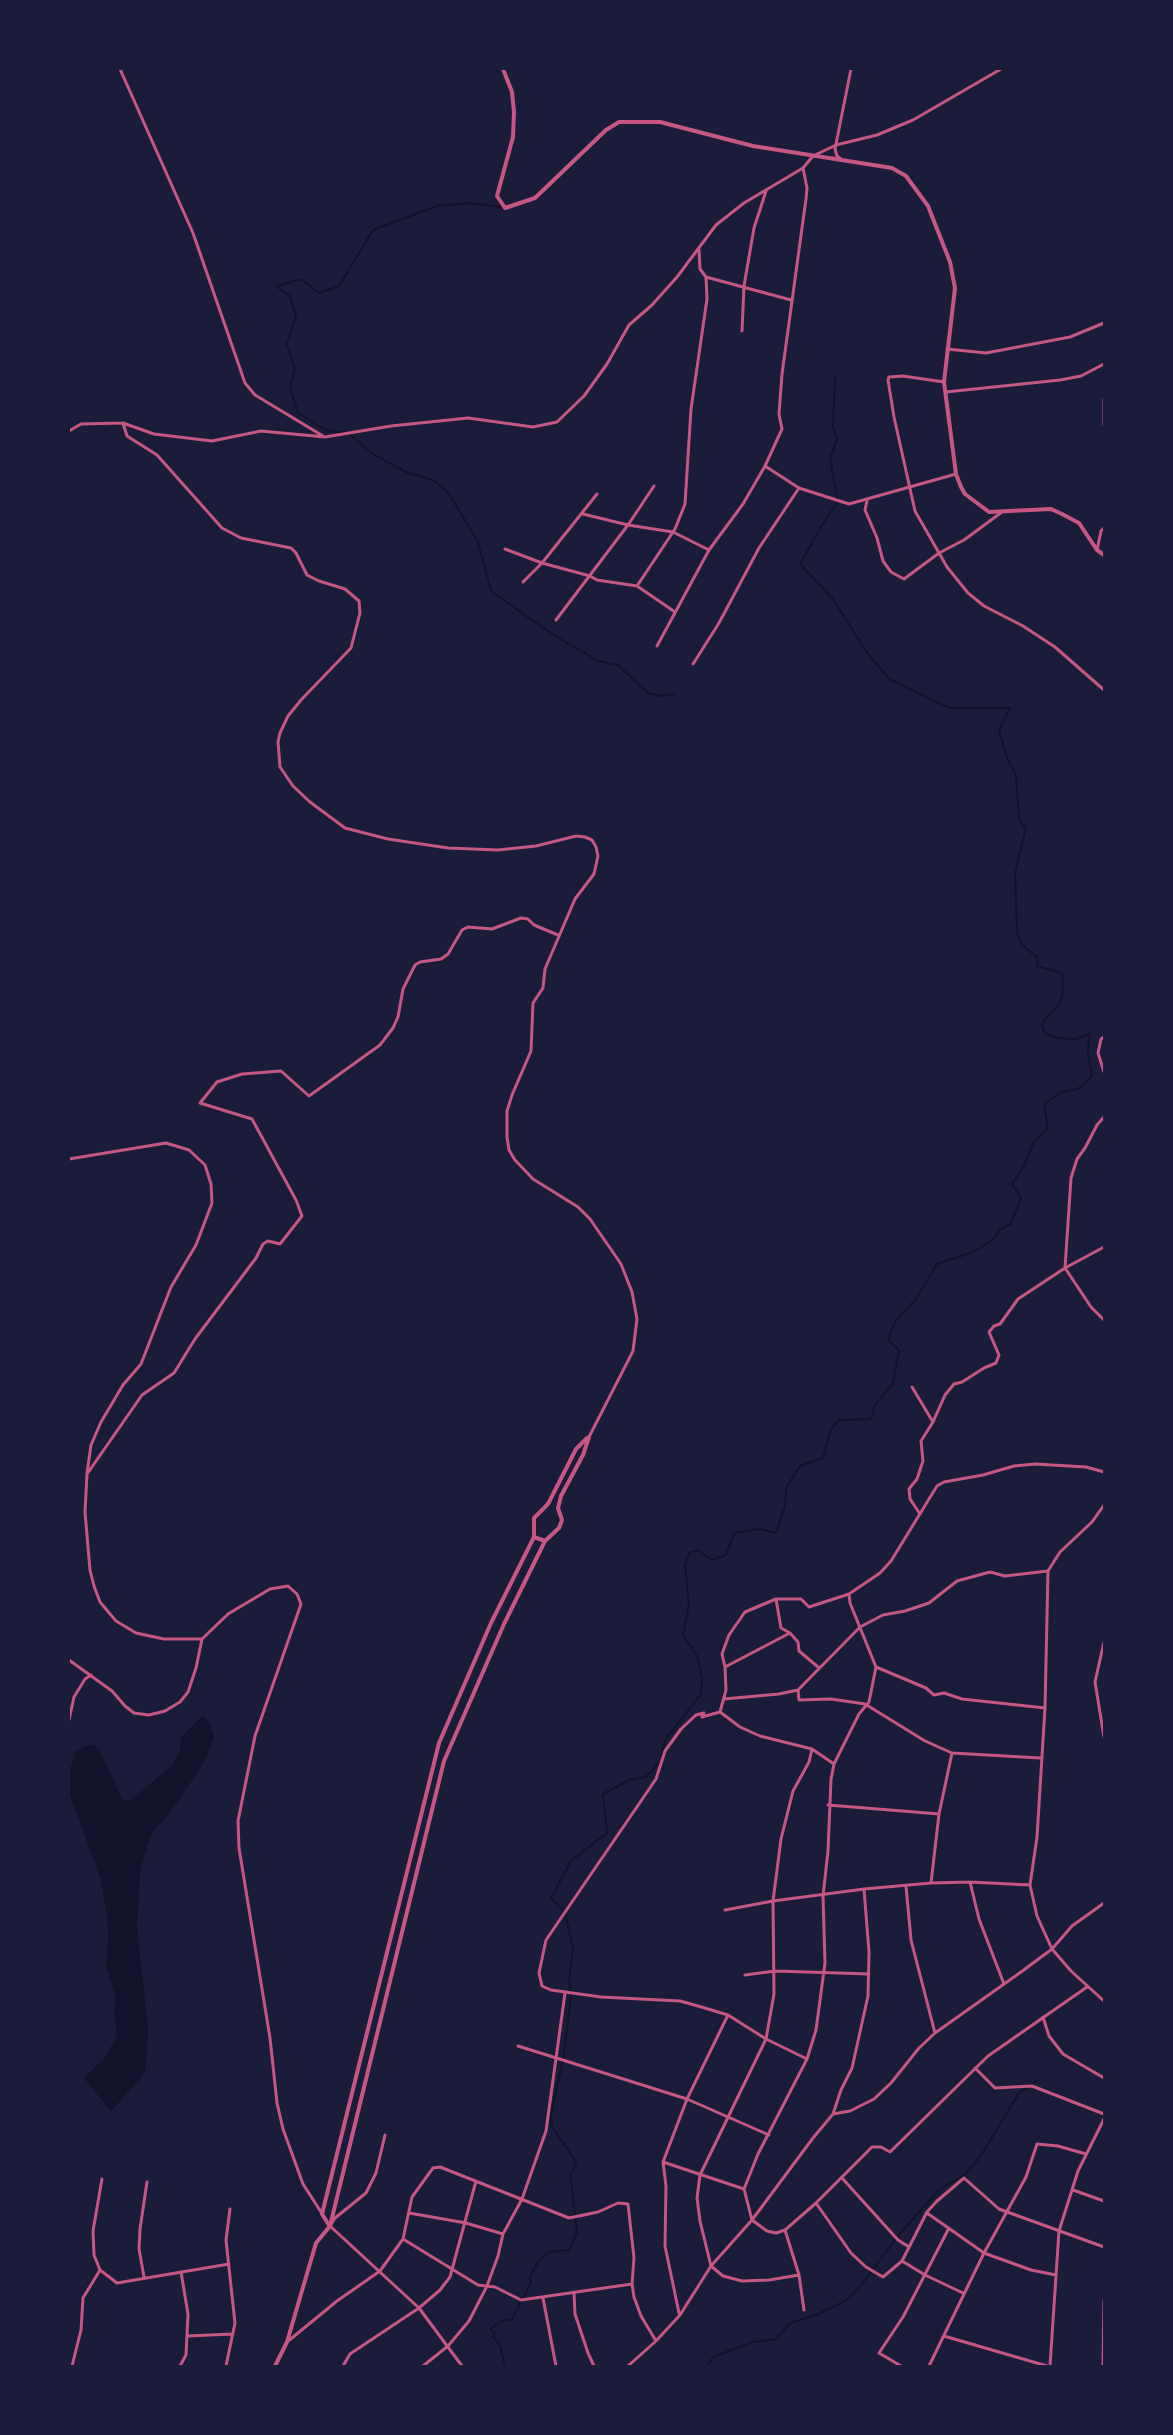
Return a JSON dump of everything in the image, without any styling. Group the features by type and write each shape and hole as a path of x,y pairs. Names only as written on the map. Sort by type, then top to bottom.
{"street":[{"path":"120,69 193,233 245,383 255,395 270,406 325,437"},
{"path":"503,69 512,92 514,112 513,138 497,196 505,208 535,198 606,130 619,122 660,122 753,146 892,168 906,176 928,206 950,262 955,288 944,382 957,474 965,494 989,512 1051,509 1079,523 1097,550 1104,555"},
{"path":"845,162 835,153 851,69"},
{"path":"69,431 81,424 123,423 154,434 212,441 261,431 325,437 356,430 468,418 533,427 558,422 584,396 607,364 629,325 652,305 716,225 744,203 803,168 813,156 836,145 877,135 913,120 1001,69"},
{"path":"657,646 709,550 743,504 765,466 782,429 779,414 782,374 807,188 803,168"},
{"path":"742,331 744,286 754,228 766,189"},
{"path":"637,586 673,532 685,504 686,458 691,409 707,299 706,277 700,269 699,249"},
{"path":"706,277 791,300"},
{"path":"947,349 986,353 1070,337 1104,323"},
{"path":"946,392 1060,380 1081,376 1104,364"},
{"path":"944,382 903,376 889,377 888,380 915,511 955,578 984,606 1023,626 1055,647 1104,690"},
{"path":"1104,399 1104,425"},
{"path":"123,423 127,436 157,456 222,528 241,538 291,548 308,575 345,589 359,601 360,613 351,648 301,700 288,716 280,732 278,758 280,767 293,786 329,818 345,828 388,839 478,850 536,846 576,836 592,840 598,856 594,874 581,889 558,935 545,969 543,988 533,1003 531,1051 507,1111 507,1137 509,1150 523,1170 546,1188 578,1207 590,1219 621,1264 632,1292 637,1319 633,1351 561,1496 558,1508 562,1520 559,1527 545,1541 504,1624 444,1761 330,2226"},
{"path":"765,466 799,488 849,504 867,501 957,474"},
{"path":"556,620 628,525 654,486"},
{"path":"693,664 719,623 759,548 799,488"},
{"path":"523,582 542,563 597,494"},
{"path":"867,501 865,510 878,538 883,561 891,572 904,579 939,553 964,540 1004,511"},
{"path":"583,514 628,525 673,532 709,550"},
{"path":"1097,550 1101,531 1104,528"},
{"path":"505,549 597,580 637,586 675,612"},
{"path":"87,1474 142,1395 174,1373 195,1339 256,1258 263,1244 268,1241 280,1244 302,1216 296,1200 252,1119 200,1103 217,1082 242,1074 281,1071 309,1096 380,1045 398,1017 403,989 415,965 441,959 448,954 462,930 468,927 492,928 521,918 528,919 534,925 558,935"},
{"path":"1104,1038 1101,1039 1098,1053 1104,1072"},
{"path":"1104,1117 1077,1159 1071,1178 1065,1268 1091,1307 1104,1320"},
{"path":"69,1159 166,1143 189,1150 205,1165 211,1184 212,1203 196,1245 171,1287 141,1364 123,1385 101,1422 92,1445 87,1474 85,1512 90,1570 100,1602 116,1621 136,1633 164,1639 202,1639"},
{"path":"920,1514 910,1498 909,1490 917,1479 923,1461 921,1441 933,1422 945,1395 954,1383 962,1382 996,1363 999,1355 989,1332 994,1326 1000,1324 1018,1299 1065,1268 1104,1247"},
{"path":"912,1387 933,1422"},
{"path":"322,2214 439,1743 487,1632 534,1537 534,1518 548,1504 576,1449 589,1437"},
{"path":"720,1712 724,1699 725,1667 722,1654 729,1635 745,1612 776,1599 801,1599 809,1607 849,1594 880,1573 891,1562 937,1486 951,1479 1035,1464 1086,1467 1104,1472"},
{"path":"548,1504 558,1508"},
{"path":"1104,1505 1092,1521 1060,1552 1048,1571 1045,1708 1040,1758 1037,1837 1030,1885 1037,1916 1052,1949 1087,1987 1104,2001"},
{"path":"534,1537 545,1541"},
{"path":"724,1699 798,1690 811,1679 818,1667 860,1627 883,1615 929,1603 956,1582 990,1572 1005,1576 1048,1571"},
{"path":"69,1660 91,1675 134,1713 149,1715 165,1711 180,1701 188,1692 202,1639 228,1614 270,1589 288,1586 297,1594 301,1604 255,1736 238,1821 246,1900 270,2038 277,2103 283,2129 303,2184 330,2226 419,2308 430,2326 462,2366"},
{"path":"849,1594 876,1667 869,1702 865,1704 834,1764 828,1805 828,1851 823,1896 824,1971 820,2009 807,2059 744,2189 752,2220 776,2233 785,2230 816,2203 872,2147 880,2146 890,2152 975,2068 1087,1987"},
{"path":"776,1599 781,1628 790,1633 798,1642 800,1651 818,1667"},
{"path":"725,1667 790,1633"},
{"path":"1104,1642 1095,1682 1104,1737"},
{"path":"876,1667 926,1688 934,1695 944,1693 962,1699 1045,1708"},
{"path":"69,1720 74,1697 91,1675"},
{"path":"798,1690 799,1700 831,1699 865,1704 925,1741 952,1753 1040,1758"},
{"path":"720,1712 740,1727 760,1736 812,1749 834,1764"},
{"path":"720,1712 702,1717 704,1713 696,1715 681,1729 665,1751 656,1779 546,1940 539,1973 542,1986 569,1993 680,2001 728,2015 766,2039 807,2059"},
{"path":"799,2275 769,2280 734,2281 723,2276 711,2266 697,2210 700,2175 766,2039 774,1994 773,1901 781,1839 793,1791 809,1762 812,1749"},
{"path":"931,1883 939,1814 952,1753"},
{"path":"828,1805 939,1814"},
{"path":"970,1882 979,1919 1004,1984"},
{"path":"725,1910 864,1889 931,1883 1030,1885"},
{"path":"906,1886 911,1940 934,2033"},
{"path":"628,2366 680,2315 711,2266 752,2220 833,2114 852,2068 868,1996 869,1974 864,1889"},
{"path":"833,2114 850,2111 874,2099 891,2083 934,2033 1052,1949 1072,1926 1104,1903"},
{"path":"745,1975 775,1971 869,1974"},
{"path":"423,2366 448,2346 469,2321 487,2286 503,2234 522,2199 546,2131 569,1993"},
{"path":"680,2315 665,2246 666,2186 663,2162 687,2099 728,2015"},
{"path":"1043,2017 1050,2036 1064,2054 1104,2078"},
{"path":"518,2046 566,2059 687,2099 769,2135"},
{"path":"944,2336 1048,2366 1059,2232 1086,2154 1104,2116 1032,2087 995,2088 975,2068"},
{"path":"275,2366 287,2342 316,2243 335,2218 366,2193 376,2173 385,2135"},
{"path":"929,2366 963,2293 1026,2177 1037,2144 1058,2146 1086,2154"},
{"path":"663,2162 744,2189"},
{"path":"287,2342 337,2301 380,2271 403,2240 412,2197 433,2168 440,2167 569,2218 598,2212 618,2203 628,2204 634,2258 632,2284 641,2316 656,2341"},
{"path":"842,2178 898,2240 909,2247"},
{"path":"816,2203 851,2253 866,2267 883,2277 902,2261 927,2212 964,2178 999,2209 1104,2247"},
{"path":"102,2179 93,2231 94,2255 100,2270 117,2283 229,2264"},
{"path":"343,2366 350,2354 419,2308 440,2290 450,2277 476,2181"},
{"path":"144,2277 140,2229 147,2182"},
{"path":"1073,2190 1104,2201"},
{"path":"226,2366 234,2334 233,2292 226,2240 230,2209"},
{"path":"927,2212 984,2253 1031,2270 1056,2275"},
{"path":"408,2213 466,2223 503,2234"},
{"path":"901,2366 879,2354 950,2228"},
{"path":"785,2230 799,2275 804,2310"},
{"path":"403,2240 478,2285 487,2286 521,2300 632,2284"},
{"path":"902,2261 963,2293"},
{"path":"72,2366 81,2330 83,2298 100,2270"},
{"path":"180,2366 186,2355 188,2313 181,2272"},
{"path":"574,2293 576,2314 594,2366"},
{"path":"543,2298 556,2366"},
{"path":"1103,2366 1104,2300"},
{"path":"187,2337 234,2334"}],"shaded area":[{"path":"201,1717 205,1717 210,1724 214,1737 204,1762 177,1803 150,1836 140,1872 137,1927 148,2029 145,2073 111,2111 84,2078 104,2059 117,2036 114,2012 116,1999 106,1966 107,1914 100,1877 69,1792 69,1769 75,1752 85,1746 94,1745 100,1751 122,1799 129,1801 173,1765 180,1750 181,1737"}],"waterway":[{"path":"503,207 470,203 437,206 373,230 339,286 319,293 301,279 276,286 290,296 296,316 287,344 295,369 290,388 298,413 326,430 348,433 373,454 408,473 433,480 448,492 478,542 491,591 552,634 598,661 618,665 648,693 661,696 675,694"},
{"path":"835,377 833,426 837,439 830,459 838,502 800,564 833,599 866,651 889,679 949,708 1010,708"},
{"path":"505,2366 500,2345 493,2337 495,2333 490,2329 502,2321 512,2319 531,2283 530,2277 538,2262 549,2252 569,2250 577,2232 570,2174 577,2163 552,2127 551,2115 564,2055 571,1994 569,1982 573,1949 565,1912 551,1898 571,1861 607,1833 603,1794 629,1780 646,1777 660,1762 665,1740 701,1694 702,1679 697,1656 683,1635 689,1605 685,1565 689,1553 698,1550 712,1560 726,1555 734,1533 760,1529 776,1533 785,1506 786,1488 800,1466 823,1458 831,1429 839,1420 871,1419 875,1405 893,1384 899,1350 888,1340 892,1329 897,1319 916,1299 937,1264 973,1252 991,1241 1002,1228 1011,1224 1021,1198 1012,1184 1025,1164 1034,1141 1048,1129 1044,1104 1061,1092 1078,1089 1092,1076 1088,1054 1089,1034 1076,1039 1058,1038 1045,1033 1042,1025 1059,1005 1063,992 1062,973 1037,966 1038,958 1021,944 1017,932 1015,873 1026,828 1019,820 1016,775 1007,758 999,730 1010,708"},
{"path":"708,2366 713,2357 753,2342 776,2339 790,2323 816,2315 845,2301 859,2288 898,2236 938,2191 967,2173 982,2154 1019,2093 1036,2081"}]}
